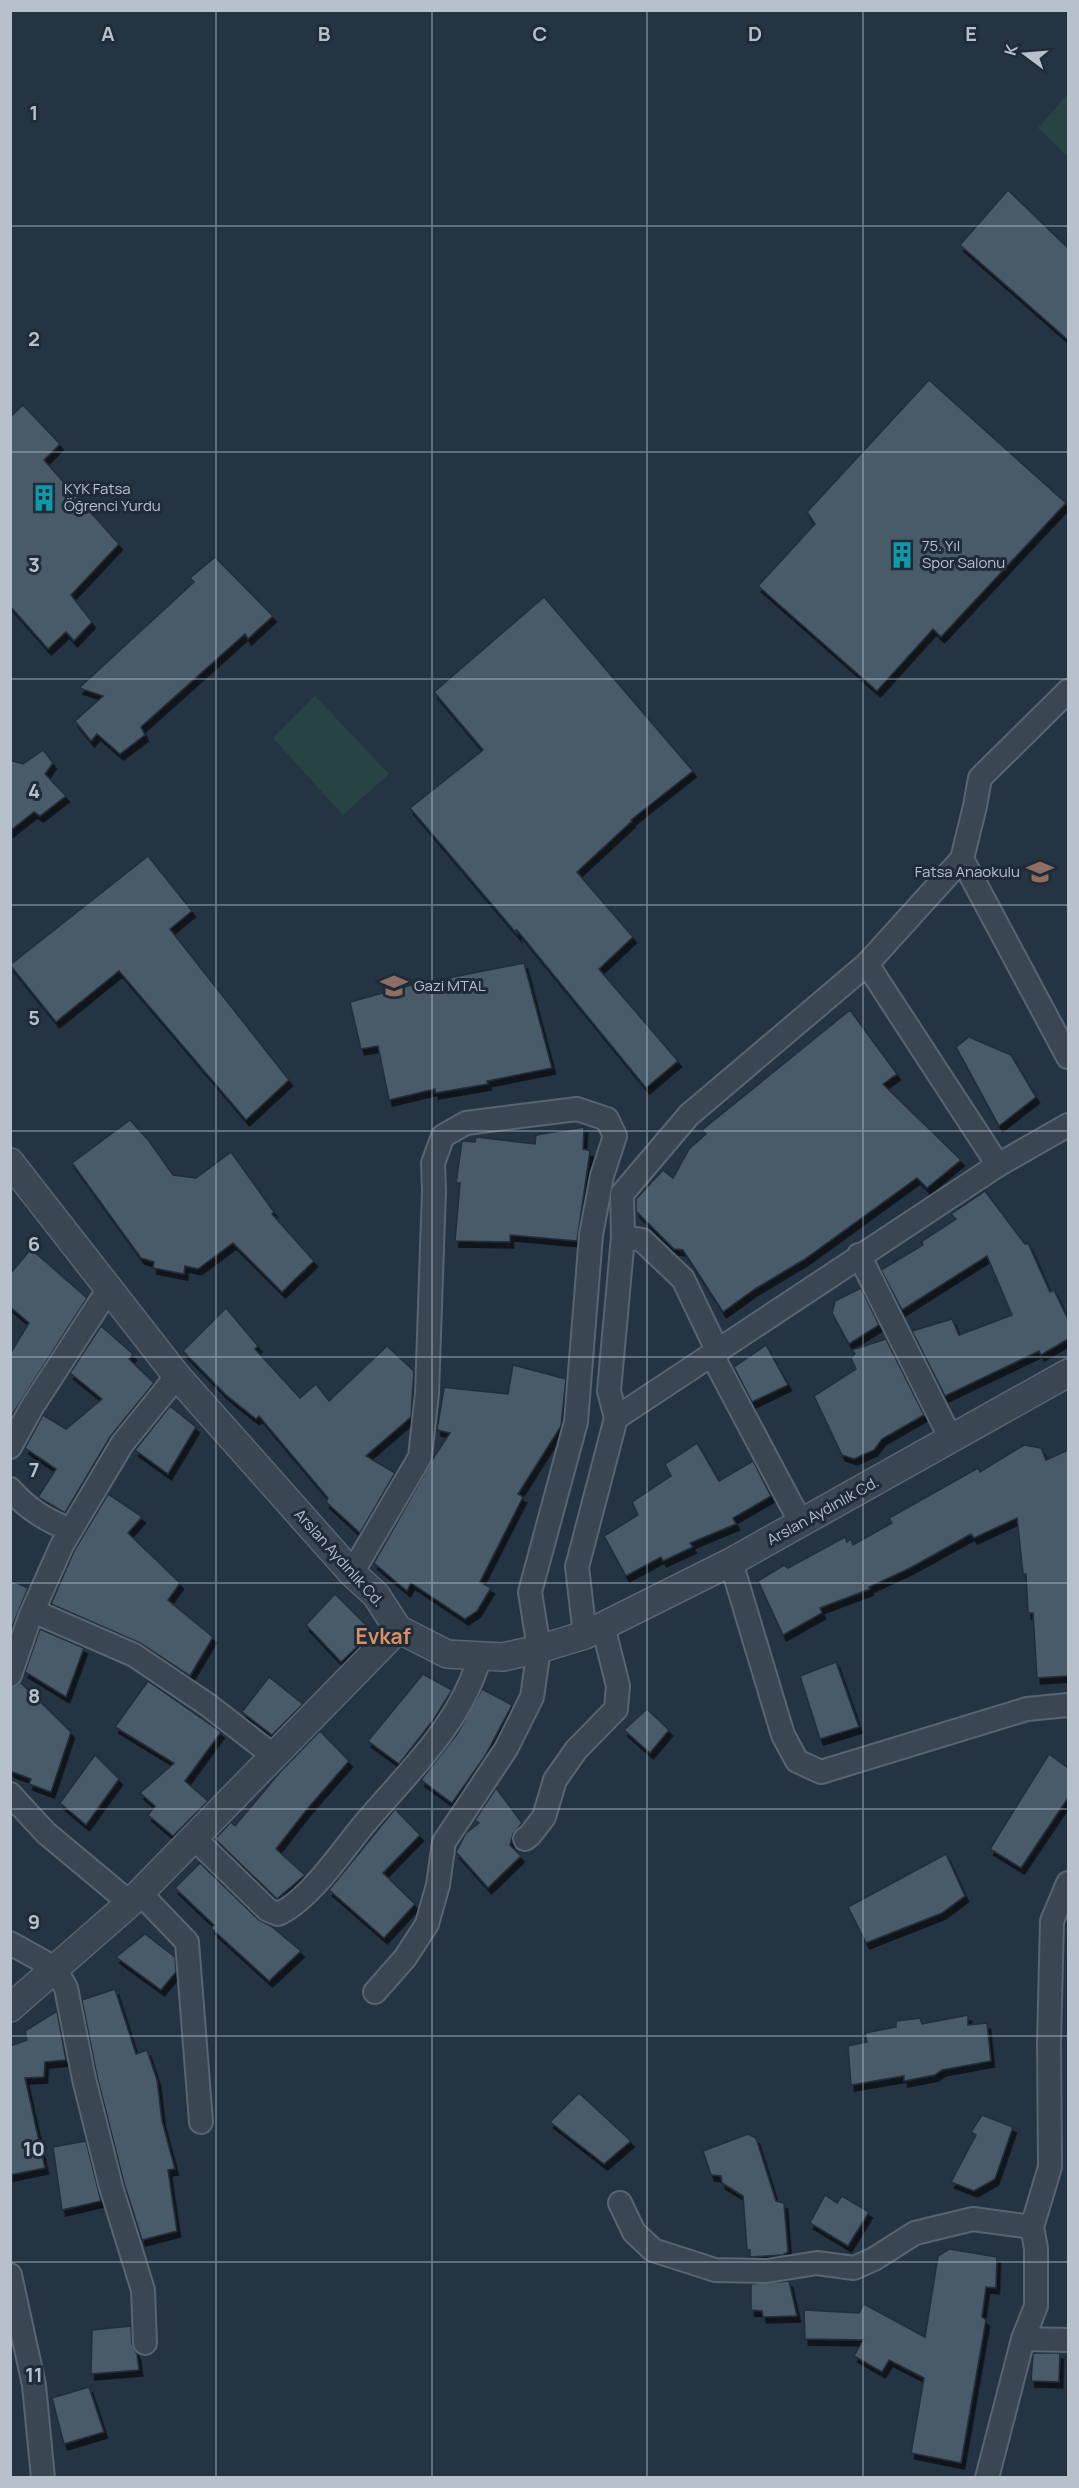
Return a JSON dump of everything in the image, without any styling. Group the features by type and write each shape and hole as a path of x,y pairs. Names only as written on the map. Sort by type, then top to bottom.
{"street":[{"path":"525,1839 544,1817 555,1780 576,1750 616,1709 618,1686 594,1631 577,1567 616,1418 609,1391 623,1237 622,1194 652,1155 689,1115 867,964 962,859 980,778 1068,691"},
{"path":"962,859 1068,1057"},
{"path":"867,964 998,1165"},
{"path":"352,1572 420,1457 427,1393 433,1162 443,1136 466,1123 577,1109 607,1119 615,1136 602,1176 591,1235 576,1422 531,1592 539,1649 532,1697 506,1749 444,1842 438,1885 427,1924 405,1958 375,1992"},
{"path":"616,1418 656,1389 715,1353 998,1165 1068,1125"},
{"name":"Arslan Aydınlık Cd.","path":"10,1162 110,1287 177,1376 352,1572 376,1595 398,1629 447,1654 503,1657 539,1649 594,1631 731,1562 1068,1374"},
{"path":"623,1237 642,1240 682,1279 715,1353 801,1523"},
{"path":"859,1256 951,1439"},
{"path":"10,1447 32,1407 110,1287"},
{"path":"10,1675 33,1611 62,1545 122,1444 177,1376"},
{"path":"10,1489 20,1500 48,1521 71,1530"},
{"path":"731,1562 783,1735 798,1761 820,1772 1027,1709 1068,1705"},
{"path":"33,1611 134,1655 208,1705 274,1756"},
{"path":"10,2008 135,1898 398,1629"},
{"path":"194,1838 268,1910 278,1914 287,1910 325,1874 361,1827 427,1754 473,1680 480,1656"},
{"path":"10,1794 46,1833 135,1898 187,1942 201,2122"},
{"path":"987,2478 1023,2339 1036,2306 1036,2248 1032,2227 1059,2168 1049,2042 1052,1921 1068,1883"},
{"path":"10,1943 55,1968 66,1988 84,2079 111,2187 143,2290 145,2343"},
{"path":"620,2203 634,2232 653,2250 715,2270 767,2271 817,2263 854,2268 874,2259 915,2234 973,2219 1032,2227"},
{"path":"10,2275 34,2385 43,2478"},
{"path":"1023,2339 1068,2340"}],"green space":[{"path":"1068,94 1068,157 1038,128"},
{"path":"315,696 389,774 343,815 273,738"}],"building":[{"path":"1008,190 1068,248 1068,340 960,245"},
{"name":"75. Yıl Spor Salonu","path":"929,380 1066,503 941,637 933,629 877,691 758,586 815,524 807,512"},
{"name":"KYK Fatsa Öğrenci Yurdu","path":"23,405 60,444 44,460 119,544 71,595 92,622 74,641 66,632 48,649 10,606 10,417"},
{"path":"215,557 273,616 248,639 245,634 141,727 145,735 120,754 97,734 91,741 75,721 103,696 79,688 194,582 190,578"},
{"path":"544,597 693,771 631,820 577,872 633,937 599,969 678,1061 646,1088 516,929 517,934 410,808 483,750 434,692"},
{"path":"43,750 53,763 45,774 66,796 40,816 34,812 10,831 10,760 23,764"},
{"path":"148,856 192,911 170,929 289,1080 246,1120 119,971 56,1022 10,965"},
{"path":"524,963 552,1068 487,1081 488,1084 435,1093 435,1089 389,1100 378,1046 361,1049 350,1002 412,985"},
{"path":"850,1010 897,1074 883,1084 961,1160 927,1188 917,1178 805,1259 755,1289 723,1312 683,1250 674,1249 636,1211 636,1199 663,1170 673,1178 689,1149 706,1134 702,1130"},
{"path":"969,1037 1011,1055 1036,1097 999,1126 956,1047"},
{"path":"130,1120 149,1141 173,1175 196,1178 231,1152 274,1212 272,1214 314,1261 282,1292 233,1243 198,1269 185,1266 184,1274 153,1268 154,1262 141,1258 72,1163"},
{"path":"584,1127 583,1149 590,1151 577,1241 510,1235 510,1242 455,1241 460,1183 456,1183 462,1141 475,1142 476,1137 535,1144 536,1135"},
{"path":"985,1191 1025,1244 1028,1243 1050,1292 1054,1290 1068,1319 1068,1339 1041,1355 1039,1351 945,1396 912,1331 952,1319 959,1335 1012,1315 987,1256 902,1310 881,1270 923,1245 922,1241 956,1219 951,1214"},
{"path":"31,1249 87,1298 10,1418 10,1354 29,1323 10,1307 10,1274"},
{"path":"861,1288 879,1325 849,1344 832,1313 835,1301"},
{"path":"226,1308 258,1346 255,1349 300,1398 316,1384 329,1401 387,1346 414,1371 411,1417 366,1456 395,1473 360,1533 326,1502 328,1498 259,1416 256,1419 226,1395 183,1351"},
{"path":"101,1326 133,1354 129,1359 154,1383 110,1437 65,1513 38,1497 56,1469 25,1448 43,1415 66,1429 102,1399 70,1373"},
{"path":"886,1339 924,1415 882,1439 874,1450 854,1459 842,1455 814,1396 856,1369 851,1358 855,1354 852,1350"},
{"path":"766,1345 788,1385 752,1402 734,1367"},
{"path":"513,1365 566,1379 561,1426 518,1494 523,1497 480,1582 491,1588 477,1611 465,1619 411,1583 407,1591 374,1563 450,1433 437,1430 444,1388 441,1390 441,1387 508,1394"},
{"path":"170,1406 196,1427 168,1474 135,1450"},
{"path":"697,1443 719,1481 753,1461 771,1496 733,1518 736,1524 690,1543 693,1547 663,1561 661,1557 626,1576 604,1536 638,1515 632,1502 671,1476 665,1464"},
{"path":"1024,1445 1041,1448 1046,1460 1068,1450 1068,1676 1037,1678 1033,1613 1028,1613 1026,1574 1023,1574 1017,1518 974,1538 971,1534 910,1568 869,1587 870,1589 820,1608 822,1613 783,1635 758,1581 784,1565 788,1568 845,1537 847,1542 851,1539 853,1545 892,1523 889,1518 978,1468 980,1472"},
{"path":"108,1494 142,1517 128,1533 180,1583 168,1600 213,1637 190,1676 140,1643 51,1604 74,1551"},
{"path":"10,1580 28,1588 10,1632"},
{"path":"335,1594 373,1632 341,1662 306,1625"},
{"path":"40,1629 84,1648 66,1697 25,1672"},
{"path":"836,1662 859,1727 820,1739 800,1676"},
{"path":"423,1674 452,1690 434,1719 399,1764 368,1741"},
{"path":"269,1677 303,1704 272,1735 242,1712"},
{"path":"148,1681 221,1732 185,1781 208,1801 173,1836 148,1815 155,1806 140,1793 174,1763 115,1727"},
{"path":"21,1683 71,1732 51,1792 29,1784 31,1779 10,1771 10,1688"},
{"path":"482,1689 512,1705 485,1756 452,1803 421,1780 457,1734"},
{"path":"647,1709 669,1730 650,1753 624,1730"},
{"path":"320,1731 349,1761 276,1849 305,1875 277,1899 215,1839 231,1822 235,1826 280,1772"},
{"path":"1049,1754 1068,1768 1068,1798 1021,1868 990,1849"},
{"path":"95,1755 119,1779 86,1825 60,1803"},
{"path":"496,1788 522,1823 513,1834 510,1845 521,1856 488,1888 456,1852 466,1833 479,1823 475,1820"},
{"path":"395,1809 420,1835 383,1873 415,1904 384,1938 329,1890"},
{"path":"946,1854 965,1896 942,1913 866,1943 848,1907"},
{"path":"200,1863 259,1920 271,1926 301,1951 269,1981 211,1928 214,1925 175,1888"},
{"path":"145,1934 175,1957 176,1972 161,1990 116,1957"},
{"path":"115,1989 136,2054 147,2050 157,2080 162,2121 175,2169 168,2170 177,2231 142,2240 124,2183 97,2076 82,2000"},
{"path":"57,2011 66,2060 45,2062 44,2077 25,2078 45,2168 10,2175 10,2046 27,2040 25,2031"},
{"path":"968,2015 968,2025 987,2023 991,2061 942,2070 935,2075 904,2081 904,2076 851,2085 848,2046 867,2042 865,2033 896,2027 896,2021 920,2018 922,2024"},
{"path":"579,2093 631,2141 604,2164 550,2122"},
{"path":"982,2115 1013,2127 995,2179 974,2191 951,2182 976,2135 971,2132"},
{"path":"748,2134 756,2138 776,2201 784,2203 788,2252 783,2255 750,2257 750,2250 747,2250 743,2196 722,2183 721,2176 711,2175 703,2151"},
{"path":"86,2141 101,2201 62,2210 53,2147"},
{"path":"825,2195 837,2203 842,2196 869,2212 848,2246 810,2223"},
{"path":"949,2249 997,2257 996,2288 986,2287 982,2317 986,2320 961,2463 911,2453 924,2378 889,2360 882,2372 854,2356 863,2340 805,2339 804,2310 859,2313 864,2304 925,2337 938,2256"},
{"path":"789,2281 797,2316 763,2317 762,2311 751,2310 751,2284"},
{"path":"131,2326 132,2344 137,2354 139,2370 91,2374 92,2330"},
{"path":"1033,2353 1060,2353 1059,2382 1031,2381"},
{"path":"89,2387 104,2432 64,2444 52,2398"}],"place":[{"name":"KYK Fatsa Öğrenci Yurdu","path":"44,498"},
{"name":"75. Yıl Spor Salonu","path":"902,555"},
{"name":"Fatsa Anaokulu","path":"1040,872"},
{"name":"Gazi MTAL","path":"394,986"}],"district":[{"name":"Evkaf","path":"383,1637"}]}
